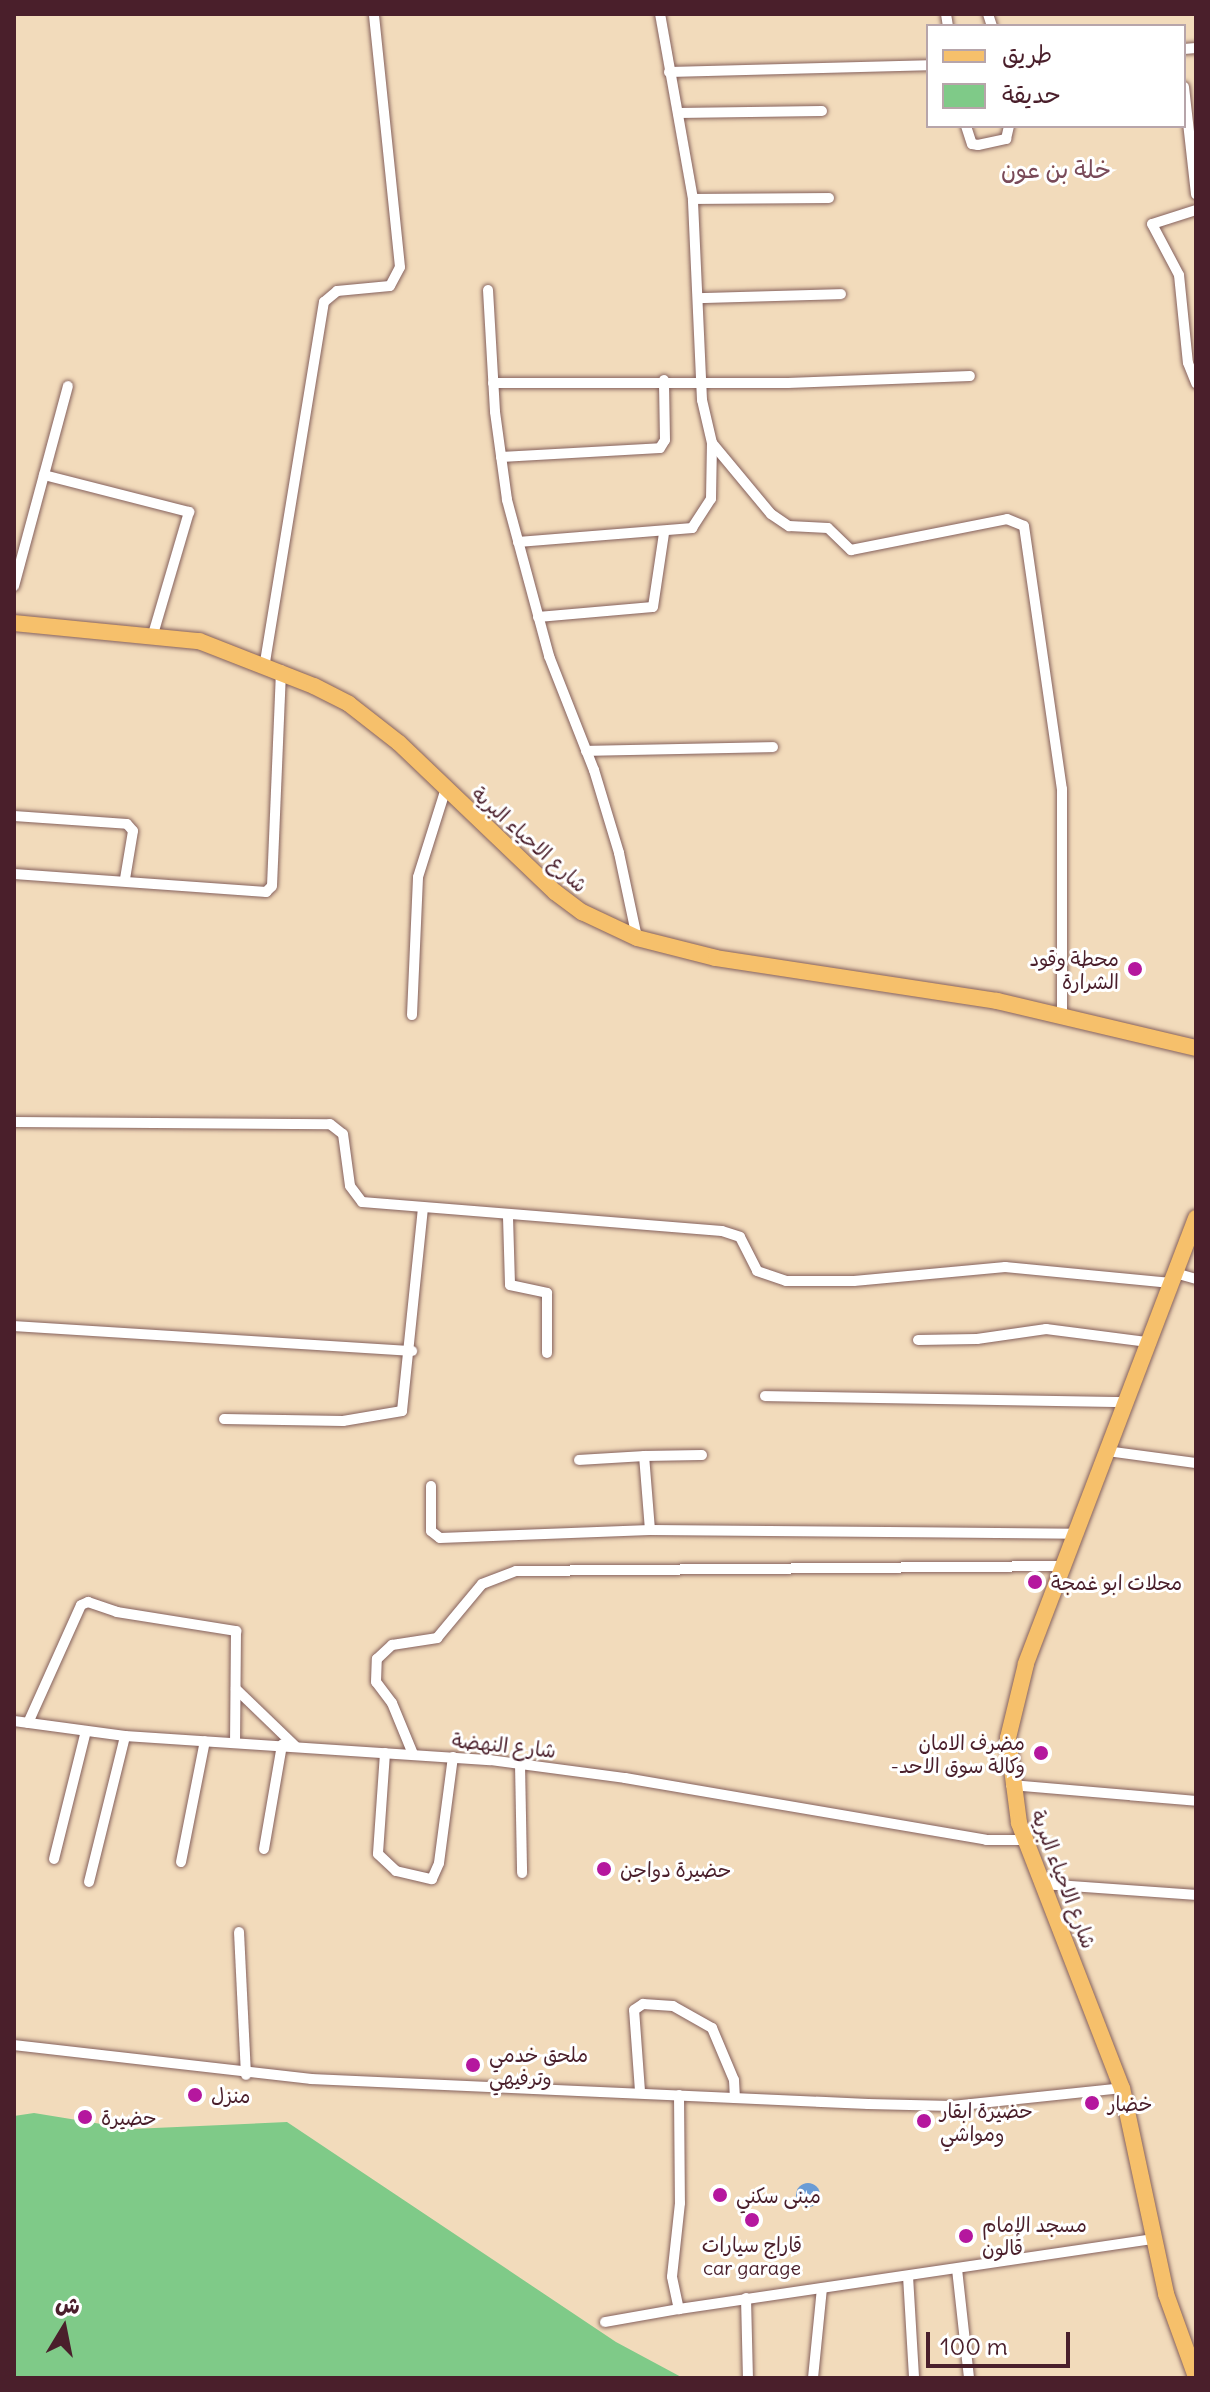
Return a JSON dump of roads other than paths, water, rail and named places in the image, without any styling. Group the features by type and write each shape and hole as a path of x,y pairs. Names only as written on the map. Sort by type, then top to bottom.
{"main road":[{"name":"شارع الاحياء البرية","path":"14,623 153,634 199,641 265,662 349,704 446,788 555,892 637,938 716,958 927,988 1062,1014 1196,1048"},
{"name":"شارع الاحياء البرية","path":"1196,1218 1014,1704 1008,1738 1011,1785 1026,1840 1122,2088 1166,2294 1196,2377"}],"street":[{"path":"265,662 324,302 337,291 390,286 400,267 374,14"},
{"path":"518,542 664,533 692,528 708,510 712,443 702,383 701,298 693,199 660,14"},
{"path":"669,72 926,65"},
{"path":"1186,105 1196,194"},
{"path":"678,113 822,111"},
{"path":"967,128 972,144 978,145 1006,139 1009,128"},
{"path":"693,199 829,198"},
{"path":"1196,210 1152,224 1179,275 1189,370 1196,383"},
{"path":"488,290 501,457 518,542 538,617 619,853 637,938"},
{"path":"701,298 841,294"},
{"path":"493,383 664,380 702,383 970,376"},
{"path":"501,457 660,448 665,440 664,380"},
{"path":"14,586 68,386"},
{"path":"712,443 771,514 789,526 828,528 851,550 1007,519 1024,526 1062,789 1062,1014"},
{"path":"44,475 189,512 153,634"},
{"path":"538,617 653,607 664,533"},
{"path":"14,874 270,889 281,670"},
{"path":"586,751 773,747"},
{"path":"412,1015 418,877 446,788"},
{"path":"14,816 127,824 133,831 125,879"},
{"path":"14,1122 330,1124 343,1134 356,1197 373,1205 722,1231 740,1237 757,1271 786,1281 1005,1267 1196,1279"},
{"path":"224,1419 343,1421 396,1415 406,1405 423,1209"},
{"path":"508,1217 510,1285 547,1293 547,1353"},
{"path":"14,1326 412,1351"},
{"path":"918,1340 977,1339 1046,1329 1148,1342"},
{"path":"765,1396 1125,1402"},
{"path":"1107,1451 1196,1463"},
{"path":"579,1460 702,1455"},
{"path":"644,1456 650,1530"},
{"path":"431,1486 431,1531 440,1538 650,1530 1076,1534"},
{"path":"413,1754 392,1703 376,1682 377,1659 392,1645 437,1638 482,1584 516,1571 1064,1566"},
{"path":"28,1723 84,1601 117,1612 230,1627 238,1637 235,1741"},
{"path":"236,1689 296,1746"},
{"name":"شارع النهضة","path":"14,1721 125,1736 235,1741 520,1764 986,1840 1026,1840"},
{"path":"54,1859 86,1731"},
{"path":"89,1882 125,1736"},
{"path":"181,1862 205,1741"},
{"path":"264,1849 282,1745"},
{"path":"385,1753 378,1854 396,1871 432,1879 439,1863 453,1757"},
{"path":"520,1764 522,1873"},
{"path":"1011,1785 1196,1801"},
{"path":"1044,1884 1196,1895"},
{"path":"239,1932 246,2075"},
{"path":"640,2091 634,2010 643,2004 658,2005 689,2012 712,2028 734,2080 735,2098"},
{"path":"14,2045 246,2075 640,2091 735,2098 952,2106 1122,2088"},
{"path":"679,2095 680,2203 672,2277 679,2309"},
{"path":"605,2322 746,2298 1154,2239"},
{"path":"957,2269 969,2378"},
{"path":"908,2276 914,2378"},
{"path":"813,2378 822,2288"},
{"path":"746,2298 748,2378"}],"water":[{"path":"808,2183 819,2190 820,2195 813,2206 808,2207 797,2200 796,2195 803,2184"}],"place":[{"name":"محطة وقود الشرارة","path":"1135,969"},
{"name":"محلات ابو غمجة","path":"1035,1582"},
{"name":"مضرف الامان -وكالة سوق الاحد","path":"1041,1753"},
{"name":"حضيرة دواجن","path":"604,1869"},
{"name":"ملحق خدمي وترفيهي","path":"473,2065"},
{"name":"منزل","path":"195,2095"},
{"name":"خضار","path":"1092,2103"},
{"name":"حضيرة","path":"85,2117"},
{"name":"حضيرة ابقار ومواشي","path":"924,2121"},
{"name":"مبنى سكني","path":"720,2195"},
{"name":"قاراج سيارات car garage","path":"752,2220"},
{"name":"مسجد الإمام قالون","path":"966,2236"}],"district":[{"name":"خلة بن عون","path":"1056,170"}]}
